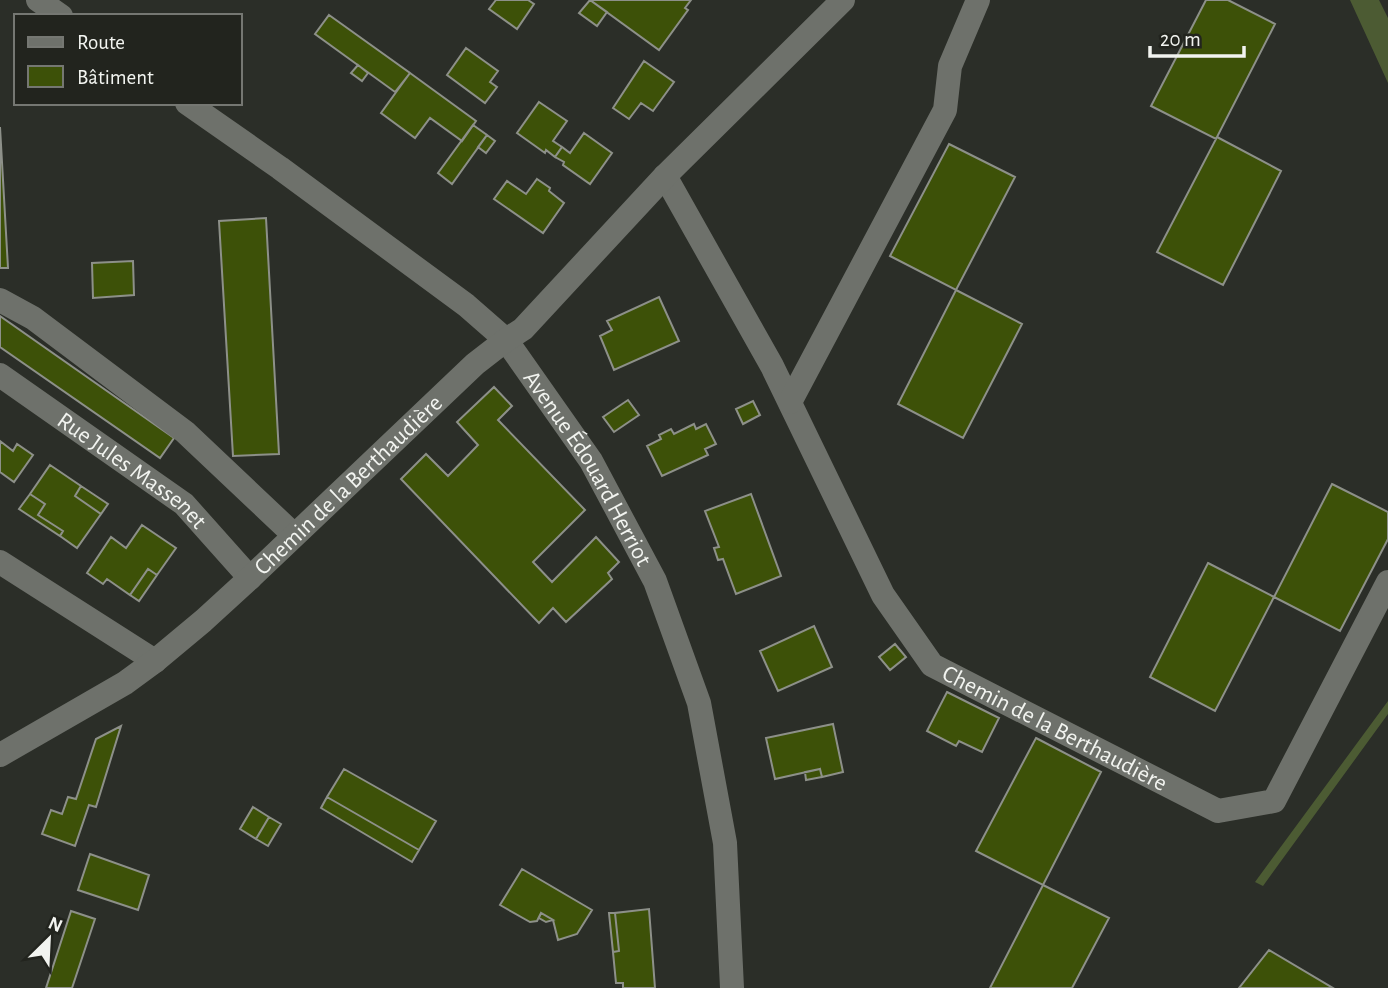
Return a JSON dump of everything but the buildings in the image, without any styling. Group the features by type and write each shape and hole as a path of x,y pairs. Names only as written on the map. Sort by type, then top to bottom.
{"street":[{"name":"Chemin de la Berthaudière","path":"0,755 125,684 204,621 475,364 523,329 665,176 843,0"},
{"path":"790,401 945,110 950,66 978,0"},
{"name":"Avenue Édouard Herriot","path":"190,105 433,281 506,340 597,473 655,581 699,703 725,843 732,988"},
{"name":"Chemin de la Berthaudière","path":"665,176 772,366 883,595 932,665 1218,811 1274,801 1388,582"},
{"path":"0,300 33,318 185,432 294,535"},
{"name":"Rue Jules Massenet","path":"0,375 184,504 250,578"},
{"path":"0,562 155,661"}],"green space":[{"path":"1350,0 1379,0 1388,18 1388,83"},
{"path":"1388,701 1388,714 1263,886 1255,882"}]}
